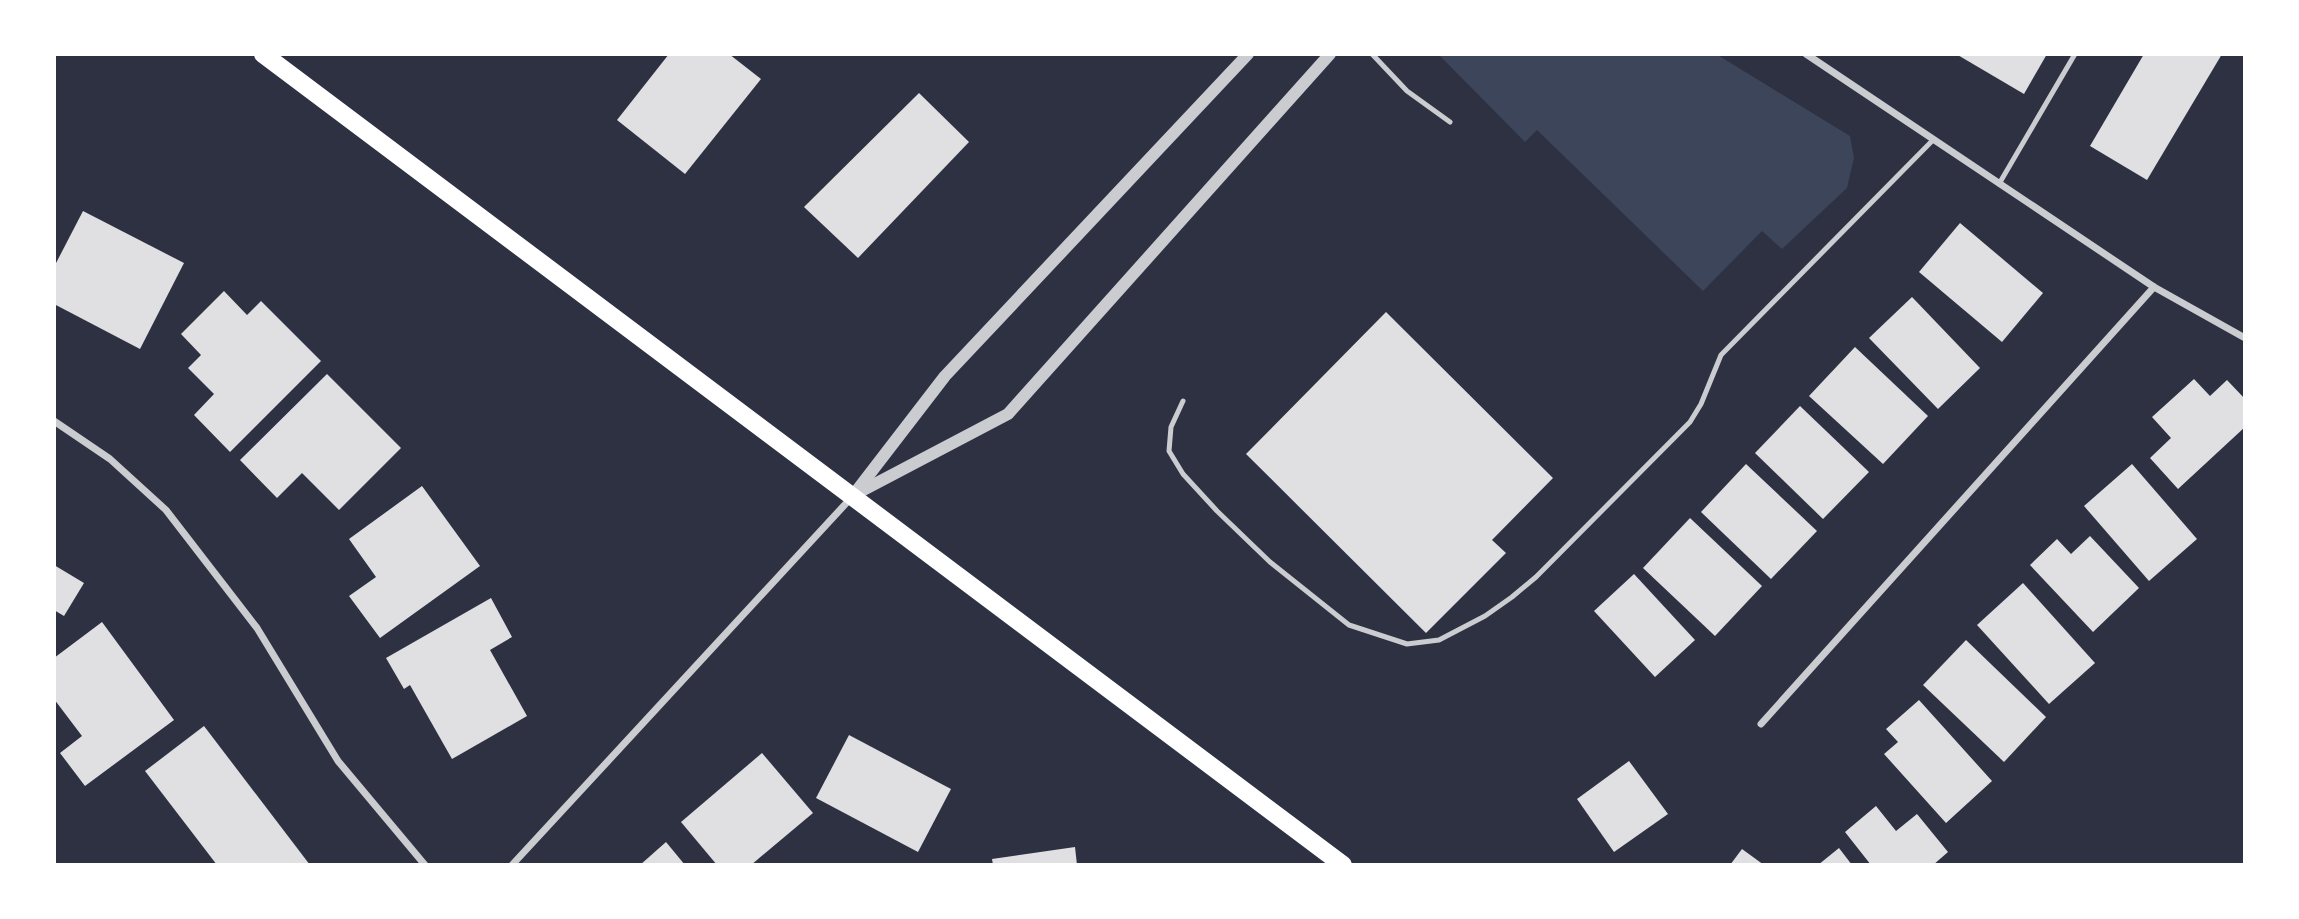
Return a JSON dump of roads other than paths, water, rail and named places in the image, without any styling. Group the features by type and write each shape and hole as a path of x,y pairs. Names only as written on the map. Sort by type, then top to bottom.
{"main road":[{"path":"269,59 1343,865"}],"street":[{"path":"512,865 852,496 945,376 1248,54"},
{"path":"852,496 1008,414 1330,54"},
{"path":"1806,54 2154,287 2245,338"},
{"path":"1761,724 2154,287"},
{"path":"54,421 110,459 166,510 257,628 338,761 425,865"}],"lane":[{"path":"1372,54 1407,90 1450,122"},
{"path":"1999,184 2075,54"},
{"path":"1182,401 1171,427 1169,451 1183,474 1270,562 1349,625 1407,644 1439,640 1485,616 1512,597 1690,422 1701,404 1721,355 1933,140"}]}
